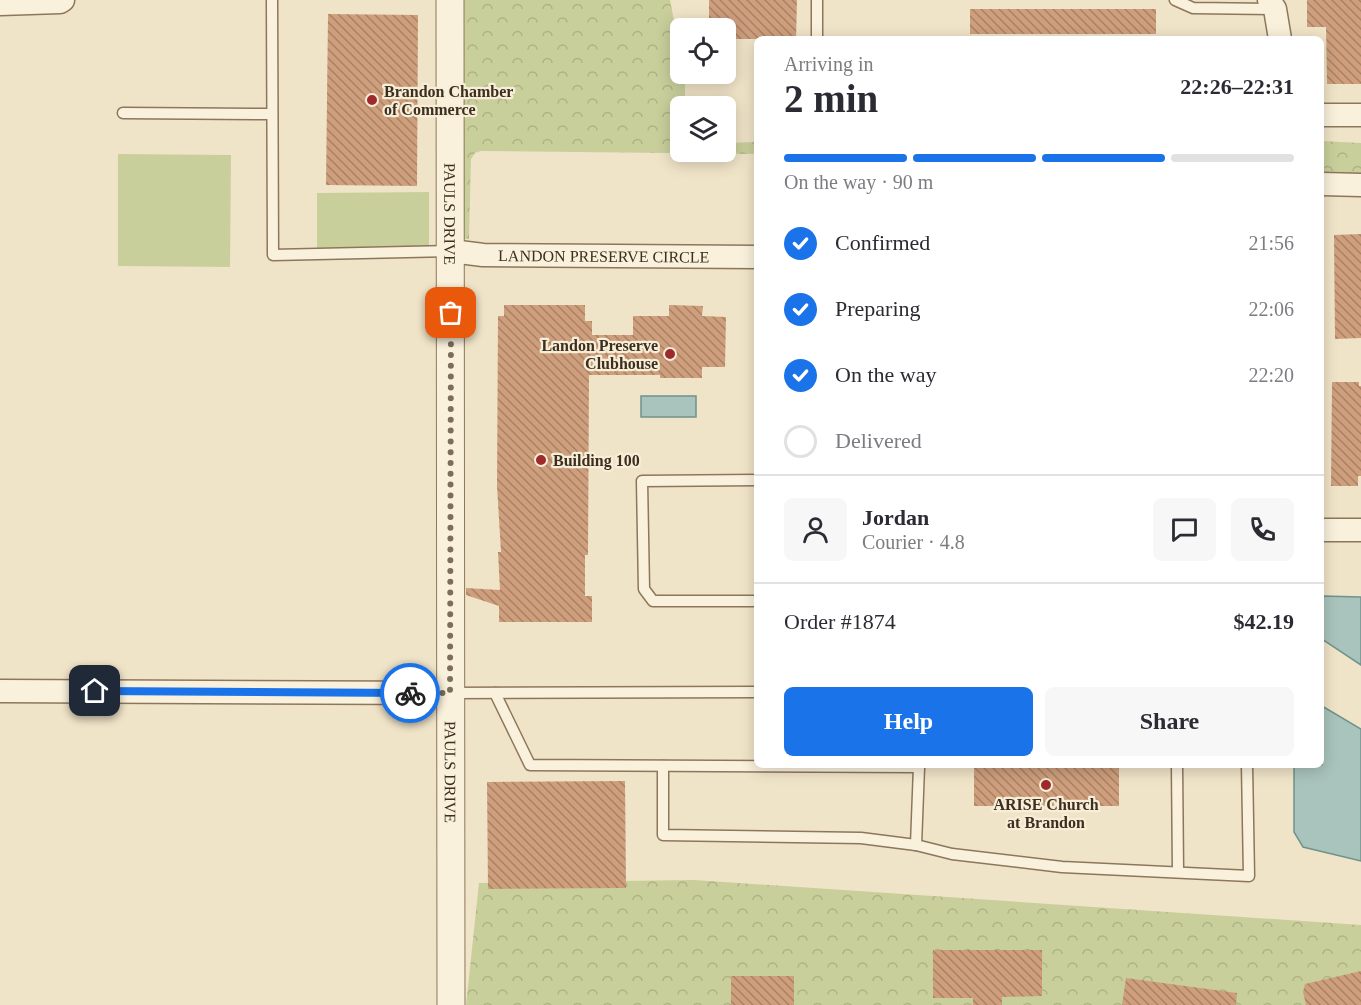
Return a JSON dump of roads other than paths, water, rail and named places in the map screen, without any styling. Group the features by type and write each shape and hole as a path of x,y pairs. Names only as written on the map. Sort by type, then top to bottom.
{"street":[{"path":"0,4 60,2 63,0"},
{"name":"PAULS DRIVE","path":"450,0 451,1005"},
{"path":"1272,4 1279,36"},
{"path":"1324,115 1361,115"},
{"path":"1324,184 1361,185"},
{"name":"LANDON PRESERVE CIRCLE","path":"451,251 483,255 754,257"},
{"path":"1324,530 1361,530"},
{"path":"0,691 450,693"}],"lane":[{"path":"272,0 273,255 451,251"},
{"path":"817,0 817,36"},
{"path":"1175,0 1193,8 1272,4"},
{"path":"123,113 272,114"},
{"path":"754,480 642,481 644,589 649,597 654,602 754,601"},
{"path":"450,693 754,692"},
{"path":"495,693 530,765 754,766"},
{"path":"663,766 663,835 861,838 916,845 952,854 1062,867 1249,876 1247,768"},
{"path":"916,845 919,768"},
{"path":"1177,768 1178,872"}],"water":[{"path":"641,396 696,396 696,417 641,417"},
{"path":"1324,596 1361,597 1361,665 1324,640"},
{"path":"1324,707 1361,729 1361,861 1303,847 1294,832 1294,768 1324,768"}],"place":[{"name":"Brandon Chamber of Commerce","path":"372,100"},
{"name":"Landon Preserve Clubhouse","path":"670,354"},
{"name":"Building 100","path":"541,460"},
{"name":"ARISE Church at Brandon","path":"1046,785"}]}
